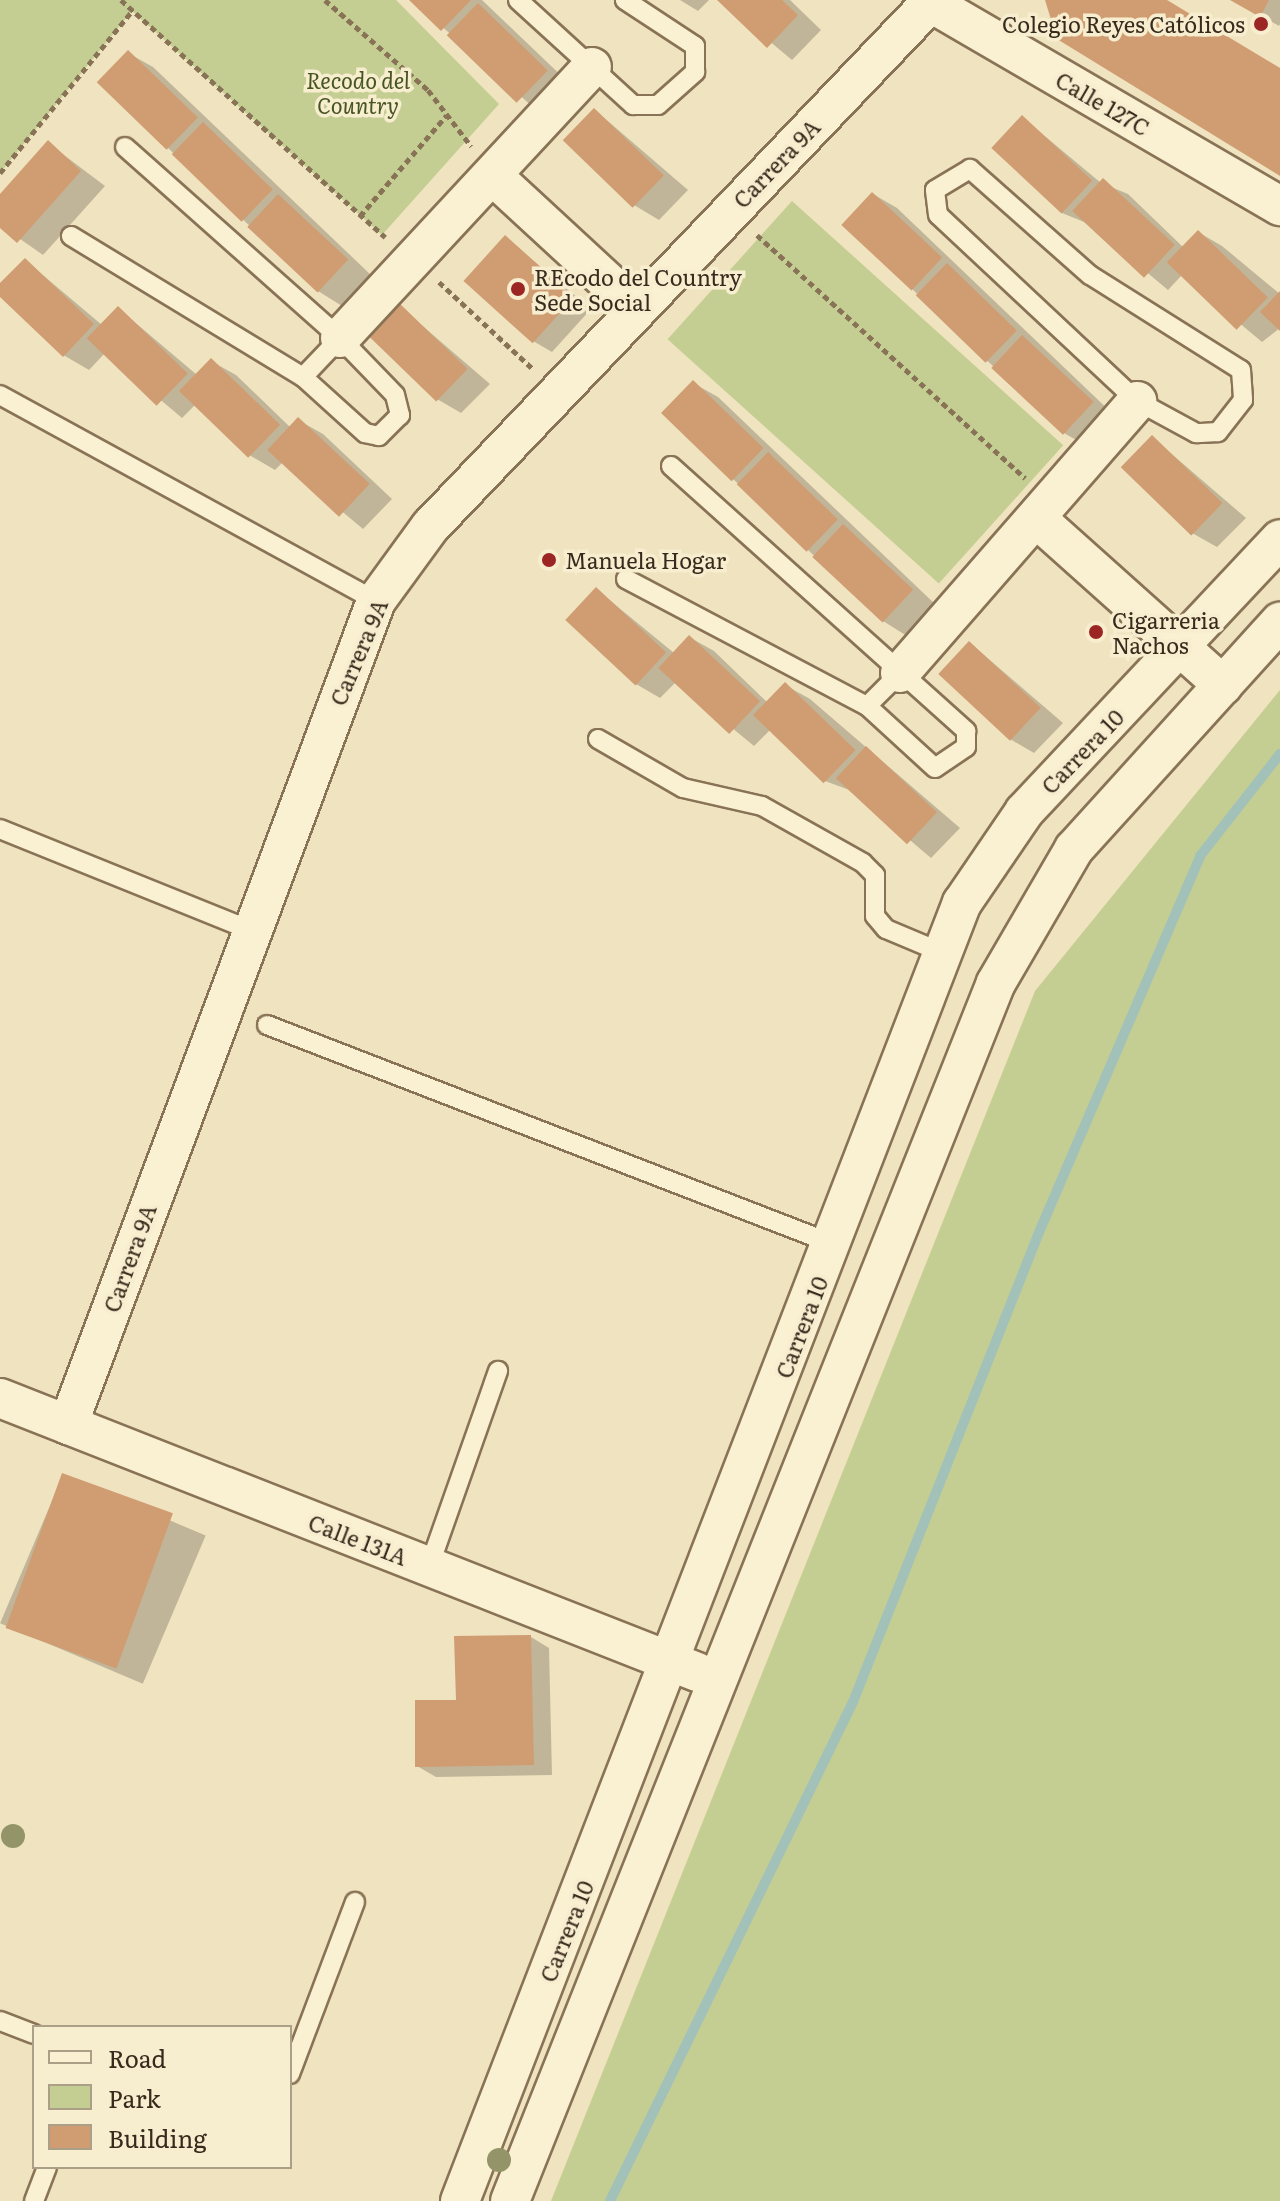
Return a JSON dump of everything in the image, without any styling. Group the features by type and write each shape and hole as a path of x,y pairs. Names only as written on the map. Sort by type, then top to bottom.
{"street":[{"name":"Calle 127C","path":"930,1 1280,206"},
{"name":"Carrera 9A","path":"68,1425 248,929 376,601 430,527 635,307 930,1"},
{"path":"340,338 416,261 592,67"},
{"path":"493,176 635,307"},
{"path":"900,673 1137,401"},
{"path":"1043,509 1180,647 1223,685"},
{"name":"Carrera 10","path":"460,2201 674,1662 943,953 988,858 1280,539"},
{"name":"Carrera 10","path":"510,2201 715,1679 1003,969 1074,849 1280,622"},
{"name":"Calle 131A","path":"0,1398 715,1679"}],"lane":[{"path":"518,0 592,67 647,108 695,72 695,46 625,0"},
{"path":"71,236 303,377 365,433 379,436 400,415 395,395 340,338 125,147"},
{"path":"970,169 1090,275 1241,370 1246,382 1243,400 1208,436 1137,401 938,215 935,190 970,169"},
{"path":"303,377 340,338"},
{"path":"0,395 376,601"},
{"path":"626,579 867,706 935,768 966,747 966,731 671,466"},
{"path":"867,706 900,673"},
{"path":"598,739 683,788 762,806 863,863 875,875 875,916 886,929 943,953"},
{"path":"0,829 248,929"},
{"path":"267,1025 833,1244"},
{"path":"429,1567 498,1371"},
{"path":"292,2069 355,1902"},
{"path":"0,2021 32,2033"},
{"path":"34,2201 46,2169"}],"path":[{"path":"121,0 360,216 416,261 557,391"},
{"path":"325,0 447,115 493,176"},
{"path":"0,173 132,11"},
{"path":"360,216 447,115"},
{"path":"729,212 1043,509"}],"green space":[{"name":"Recodo del Country","path":"0,0 396,0 499,104 382,235 132,11 0,173"},
{"path":"792,201 1063,445 939,583 668,339"},
{"path":"1280,690 1280,2201 551,2201 1035,991"}],"building":[{"path":"409,0 471,0 441,31"},
{"path":"717,0 782,0 798,15 767,48"},
{"path":"1045,0 1167,0 1280,68 1280,176 1057,39"},
{"path":"1230,0 1269,0 1260,17"},
{"path":"478,3 548,70 517,103 447,35"},
{"path":"128,50 198,117 167,150 97,82"},
{"path":"594,108 664,175 633,208 563,140"},
{"path":"1022,115 1092,180 1062,213 991,148"},
{"path":"203,122 273,189 242,222 172,154"},
{"path":"48,140 81,171 17,243 0,228 0,194"},
{"path":"1103,178 1175,245 1144,278 1072,211"},
{"path":"872,192 942,257 912,290 841,225"},
{"path":"278,194 348,259 318,292 247,227"},
{"path":"1198,230 1268,297 1237,330 1167,262"},
{"name":"REcodo del Country Sede Social","path":"505,235 574,297 533,343 464,281"},
{"path":"25,258 94,324 63,357 0,297 0,283"},
{"path":"947,263 1017,330 986,363 916,295"},
{"path":"1280,291 1280,331 1260,312"},
{"path":"397,301 467,369 436,401 366,333"},
{"path":"118,306 188,373 157,406 87,338"},
{"path":"1022,335 1094,402 1063,435 991,368"},
{"path":"211,358 280,425 248,458 179,391"},
{"path":"693,380 763,448 732,481 661,413"},
{"path":"298,417 370,484 339,517 267,450"},
{"path":"1152,435 1222,503 1191,535 1121,467"},
{"path":"768,452 838,519 807,552 737,484"},
{"path":"843,524 913,589 883,622 812,557"},
{"path":"596,587 666,652 636,685 565,620"},
{"path":"689,635 760,701 729,734 658,668"},
{"path":"969,641 1041,708 1010,741 938,674"},
{"path":"785,682 855,750 824,783 753,715"},
{"path":"866,746 937,812 907,844 836,778"},
{"path":"62,1473 173,1513 116,1668 6,1628"},
{"path":"531,1635 534,1765 415,1767 415,1700 456,1700 454,1636"}],"waterway":[{"path":"610,2201 853,1702 1040,1230 1200,856 1280,754"}],"place":[{"name":"Colegio Reyes Católicos","path":"1261,24"},
{"name":"REcodo del Country Sede Social","path":"518,289"},
{"name":"Manuela Hogar","path":"549,560"},
{"name":"Cigarreria Nachos","path":"1096,632"}]}
